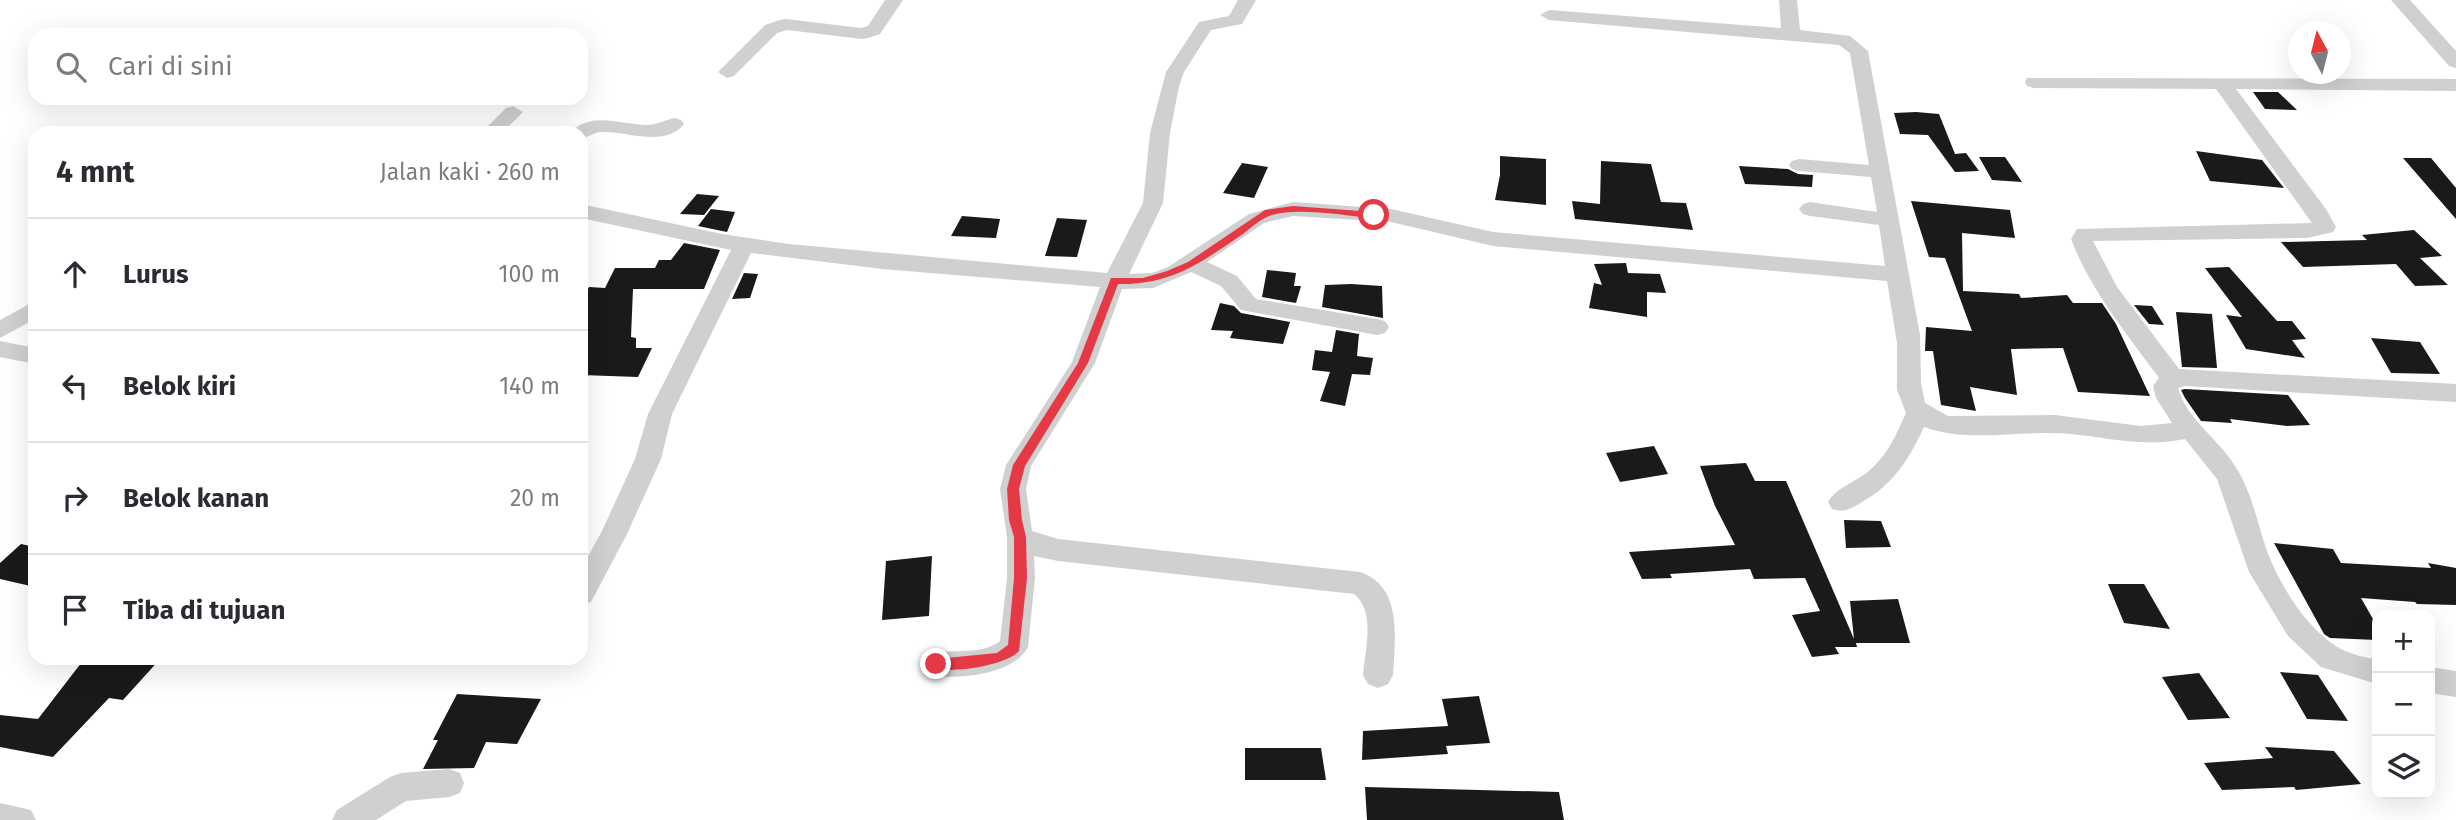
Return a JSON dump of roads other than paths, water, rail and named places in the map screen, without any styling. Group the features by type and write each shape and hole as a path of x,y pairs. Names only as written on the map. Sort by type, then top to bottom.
{"street":[{"path":"727,72 775,27 786,24 855,34 869,33 887,13 894,0"},
{"path":"936,664 998,658 1008,654 1014,647 1021,578 1020,537 1013,489 1019,465 1083,363 1114,281 1153,203 1160,133 1175,72 1205,26 1236,20 1247,0"},
{"path":"1788,0 1791,34"},
{"path":"2400,0 2456,62"},
{"path":"1549,15 1844,40 1859,51 1882,172 1895,274 1909,338 1911,401 1919,412 1931,420 1948,425 2054,424 2141,435 2160,435 2191,429"},
{"path":"2034,82 2456,85"},
{"path":"2173,379 2095,265 2082,239 2085,234 2307,231 2325,228 2319,214 2222,84"},
{"path":"498,126 513,112"},
{"path":"588,130 599,125 642,132 664,130 674,124"},
{"path":"1799,165 1882,172"},
{"path":"588,212 744,245 921,266 1114,281 1158,278 1192,264 1258,216 1293,209 1404,218 1460,235 1583,249 1775,260 1895,274"},
{"path":"1810,209 1888,220"},
{"path":"588,581 614,534 648,459 660,414 744,245"},
{"path":"1192,264 1229,281 1249,305 1377,327"},
{"path":"0,330 28,313"},
{"path":"0,349 28,355"},
{"path":"2372,671 2329,657 2312,643 2266,579 2225,471 2191,429 2167,394 2165,386 2173,379 2185,377 2456,393"},
{"path":"1841,502 1872,485 1893,466 1919,412"},
{"path":"1020,537 1030,544 1058,550 1360,583 1371,589 1378,601 1378,676"},
{"path":"2435,681 2456,684"},
{"path":"348,820 401,787 449,783"},
{"path":"0,818 20,820"}]}
